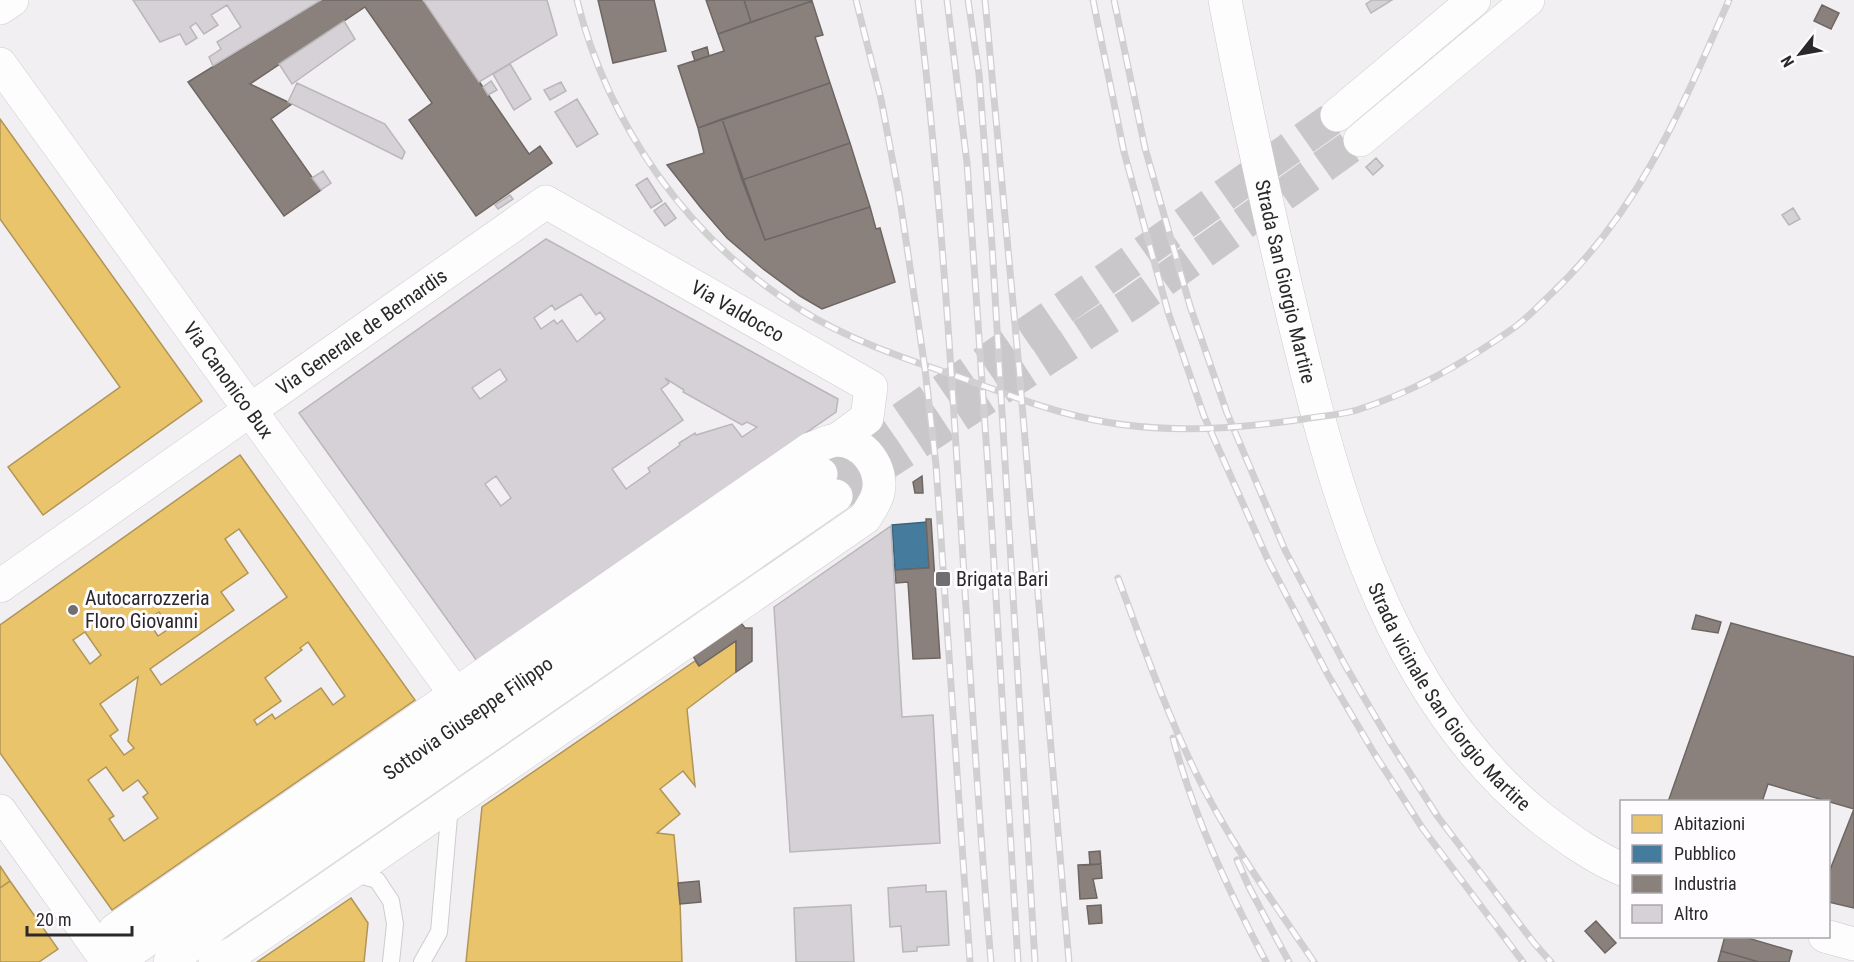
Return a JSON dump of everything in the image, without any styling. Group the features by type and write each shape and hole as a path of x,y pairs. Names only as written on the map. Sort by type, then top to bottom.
{"street":[{"path":"0,8 12,0"},
{"name":"Strada San Giorgio Martire","path":"1225,0 1256,157 1303,359 1336,476"},
{"path":"1337,115 1474,0"},
{"path":"1359,140 1528,0"},
{"name":"Via Canonico Bux","path":"0,64 456,695"},
{"name":"Via Generale de Bernardis","path":"0,586 546,202"},
{"name":"Via Valdocco","path":"546,202 871,387 867,418 837,440"},
{"path":"109,962 116,930 810,449 837,440 856,445 871,458 880,477 878,496 865,519 234,953 215,962"},
{"name":"Strada vicinale San Giorgio Martire","path":"1336,476 1364,560 1396,632 1426,688 1463,741 1514,796 1562,835 1620,868"},
{"name":"Sottovia Giuseppe Filippo","path":"116,962 829,485 214,925 170,962"},
{"path":"0,811 109,962"},
{"path":"1830,937 1854,944"}],"lane":[{"path":"422,962 439,932 450,805"},
{"path":"351,873 377,880 391,901 394,924 391,962"}],"building: Abitazioni":[{"path":"0,119 202,401 43,515 8,467 120,387 0,219"},
{"path":"240,455 415,700 112,910 0,753 0,625","holes":["239,529 287,597 161,685 150,669 234,610 221,592 248,573 225,539","159,612 170,628 158,636 147,620","85,632 101,655 90,664 73,640","308,642 345,696 333,705 321,688 275,719 272,714 257,725 254,720 281,701 265,678 302,650 300,648","138,677 128,741 134,748 124,755 110,736 118,730 100,704","106,767 123,791 138,780 148,793 143,797 158,818 124,841 109,819 114,816 88,780"]},
{"path":"736,641 736,672 687,709 695,786 683,771 660,789 680,814 657,833 674,835 680,901 682,962 466,962 482,807 695,661 699,666"},
{"path":"0,866 10,881 0,888"},
{"path":"10,881 58,949 39,962 0,962 0,888"},
{"path":"351,898 368,923 364,962 257,962"}],"building: Pubblico":[{"path":"927,522 929,568 895,570 892,525"}],"building: Industria":[{"path":"321,0 423,0 529,154 540,146 552,163 476,216 409,120 432,103 365,7 250,84 292,104 271,119 321,190 284,216 188,82"},
{"path":"598,0 654,0 666,51 613,63"},
{"path":"706,0 744,0 751,22 718,34"},
{"path":"744,0 812,0 812,1 751,22"},
{"path":"812,1 823,35 815,37 830,83 698,128 678,66 724,51 718,34"},
{"path":"1822,5 1839,13 1831,29 1814,21"},
{"path":"707,47 709,56 695,61 692,52"},
{"path":"830,83 850,143 742,180 722,119"},
{"path":"722,119 765,240 870,207 876,229 880,228 895,282 822,309 762,268 727,238 667,165 704,153 698,128"},
{"path":"850,143 870,207 765,240 742,180"},
{"path":"922,476 923,493 915,493 913,482"},
{"path":"926,519 931,519 940,658 913,659 908,582 896,583 895,570 929,568"},
{"path":"1696,615 1721,622 1718,633 1692,629"},
{"path":"741,623 745,628 752,628 752,661 736,672 736,641 699,666 693,656"},
{"path":"1731,623 1854,657 1854,809 1830,802 1830,800 1768,784 1763,800 1669,800"},
{"path":"1854,809 1854,908 1830,902 1830,870"},
{"path":"1100,851 1101,864 1090,865 1089,852"},
{"path":"1101,864 1102,878 1093,879 1097,898 1080,899 1078,865"},
{"path":"699,881 701,902 680,904 678,883"},
{"path":"1101,905 1102,923 1089,924 1087,906"},
{"path":"1596,921 1616,943 1605,953 1585,931"},
{"path":"1724,938 1748,938 1792,951 1789,962 1759,962 1721,951"},
{"path":"1721,951 1759,962 1718,962"}],"building: Altro":[{"path":"133,0 321,0 213,66 209,57 221,49 217,42 241,27 227,5 211,15 218,25 204,34 196,23 190,27 197,38 186,45 180,34 160,42"},
{"path":"423,0 547,0 557,35 479,82"},
{"path":"1372,0 1392,0 1371,13 1366,4"},
{"path":"344,21 355,39 292,84 279,64"},
{"path":"510,64 531,99 514,110 493,74"},
{"path":"491,81 497,90 488,95 483,87"},
{"path":"561,82 566,91 550,100 544,90"},
{"path":"297,83 385,124 405,152 402,159 288,102"},
{"path":"577,99 598,134 577,147 555,112"},
{"path":"1376,158 1383,166 1373,175 1366,167"},
{"path":"323,171 331,183 321,190 312,178"},
{"path":"647,178 662,201 651,208 636,185"},
{"path":"510,195 513,199 498,209 495,205"},
{"path":"665,203 676,218 665,226 654,211"},
{"path":"1793,208 1800,219 1789,225 1782,215"},
{"path":"546,239 838,399 836,412 477,661 299,413","holes":["581,294 596,315 600,312 605,319 577,342 562,320 557,324 554,320 541,329 534,318 552,305 555,310","500,369 507,380 480,399 472,388","665,378 684,390 683,392 742,425 747,422 757,427 742,437 732,424 696,435 695,433 648,468 650,472 626,489 612,469 683,420 661,389 669,383","496,476 511,498 501,506 485,484"]},
{"path":"891,526 902,717 933,715 940,843 790,852 774,607"},
{"path":"926,885 926,892 946,891 949,945 917,947 917,951 903,952 901,926 890,927 888,888"},
{"path":"851,905 854,962 796,962 794,908"}],"tunnel":[{"path":"821,474 1113,274 1337,115"},
{"path":"836,496 1132,303 1360,140"}],"railway":[{"path":"577,0 591,46 609,91 658,175 688,213 721,248 758,280 798,308 837,330 899,356 1026,401 1095,420 1154,428 1184,429 1273,423 1357,410 1378,403 1439,375 1519,324 1581,264 1633,194 1675,120 1729,0"},
{"path":"856,0 881,99 900,200 925,369 936,465 970,962"},
{"path":"918,0 942,240 981,842 991,962"},
{"path":"947,0 967,163 1018,962"},
{"path":"968,0 979,74 992,245 1035,962"},
{"path":"985,0 1019,368 1069,962"},
{"path":"1093,0 1124,152 1168,312 1204,416 1268,560 1328,675 1374,753 1423,829 1523,962"},
{"path":"1114,0 1145,148 1190,306 1227,413 1285,550 1345,665 1390,742 1438,817 1551,962"},
{"path":"1118,578 1173,722 1207,795 1250,868 1314,962"},
{"path":"1173,738 1191,796 1213,853 1266,962"},
{"path":"1237,860 1289,962"}],"place":[{"name":"Brigata Bari","path":"943,579"},
{"name":"Autocarrozzeria Floro Giovanni","path":"73,610"}]}
